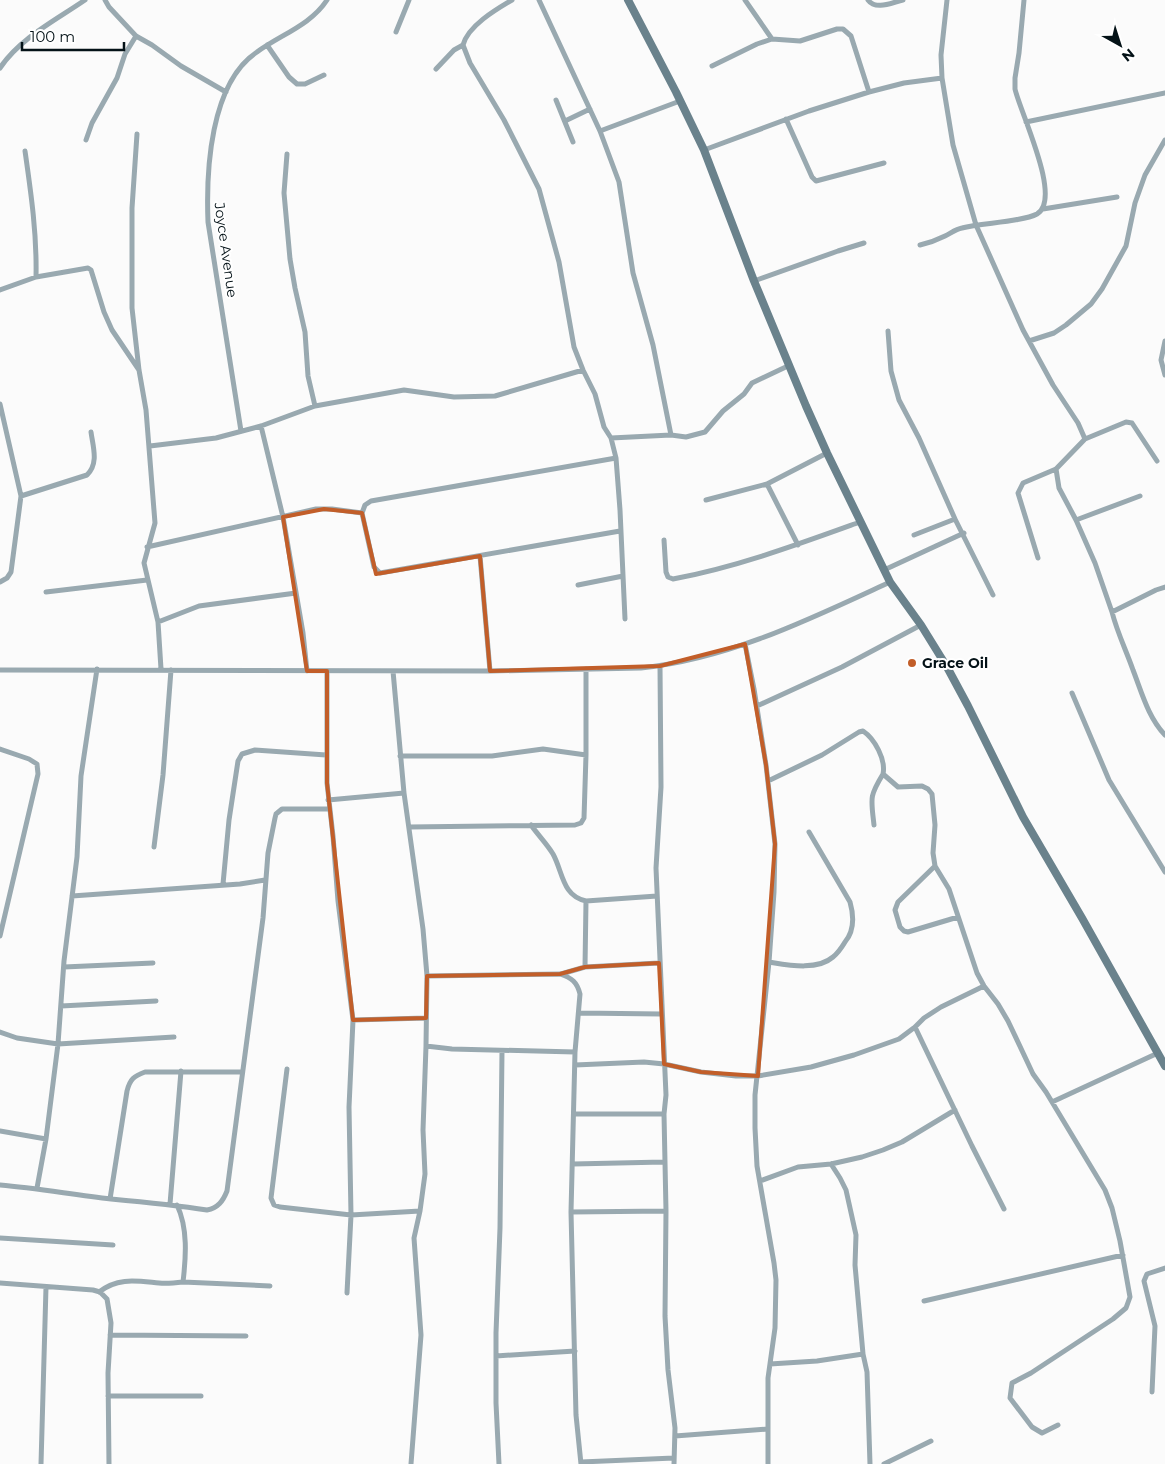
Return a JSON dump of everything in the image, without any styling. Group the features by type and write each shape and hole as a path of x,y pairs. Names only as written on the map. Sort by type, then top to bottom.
{"main road":[{"path":"628,0 704,150 754,281 827,453 890,582 947,667 1029,827 1165,1066"}],"street":[{"path":"0,68 12,52 24,42 86,0"},
{"path":"105,0 113,12 136,36 181,66 226,92"},
{"name":"Joyce Avenue","path":"241,431 208,212 207,192 211,146 226,92 239,68 252,54 311,18 326,0"},
{"path":"396,32 409,0"},
{"path":"512,0 494,10 467,34 463,45 470,64 504,120 539,189 559,262 570,332 583,370 593,388 604,426 611,438 616,458 625,619"},
{"path":"539,0 600,131 619,182 633,273 655,352 671,436"},
{"path":"745,0 772,40"},
{"path":"868,0 877,6 904,0"},
{"path":"948,0 941,55 942,78 948,124 976,225 1029,341 1053,385 1078,423 1085,439"},
{"path":"1024,0 1015,78 1017,97 1036,150 1045,186 1043,209"},
{"path":"712,66 757,44 772,40 800,41 837,29 843,29 851,36 869,92"},
{"path":"86,140 92,123 117,78 125,54 136,36"},
{"path":"267,45 289,77 297,84 305,84 324,75"},
{"path":"436,69 454,50 463,45"},
{"path":"704,150 786,119 869,92 904,83 942,78"},
{"path":"1026,122 1165,93"},
{"path":"556,100 573,142"},
{"path":"600,131 680,101"},
{"path":"565,121 590,110"},
{"path":"786,119 812,177 816,181 884,163"},
{"path":"137,134 132,208 132,308 150,446 155,523 144,563 158,622 161,669"},
{"path":"1029,341 1054,333 1066,325 1091,304 1102,289 1126,246 1135,203 1145,175 1165,140"},
{"path":"25,151 36,235 36,277"},
{"path":"287,154 284,193 290,259 294,288 305,332 308,376 314,406"},
{"path":"920,245 937,240 959,229 1025,218 1043,209 1117,197"},
{"path":"754,281 838,250 864,244"},
{"path":"0,290 36,277 88,268 91,270 104,312 112,330 139,370"},
{"path":"888,331 891,371 899,400 919,438 955,519 964,533 993,595"},
{"path":"1165,341 1161,360 1165,375"},
{"path":"611,438 686,437 706,432 723,411 744,394 752,383 790,365"},
{"path":"150,446 216,438 261,426 314,406 404,390 454,397 495,396 583,370"},
{"path":"0,404 21,496 11,572 7,578 0,582"},
{"path":"1038,558 1018,493 1023,483 1056,469 1085,439 1126,422 1132,423 1157,461"},
{"path":"261,426 283,517 307,671"},
{"path":"21,496 87,475 93,470 95,458 91,432"},
{"path":"706,500 767,484 827,453"},
{"path":"616,458 371,500 365,505 362,513 374,567 380,573 620,531"},
{"path":"1056,469 1059,488 1095,563 1117,632 1147,708 1156,726 1165,735"},
{"path":"767,484 798,545"},
{"path":"1076,520 1140,496"},
{"path":"147,547 324,509 362,513"},
{"path":"914,535 955,519"},
{"path":"664,540 666,572 668,577 673,578 702,573 798,545 860,522"},
{"path":"884,570 964,533"},
{"path":"480,556 490,671"},
{"path":"578,585 623,576"},
{"path":"46,592 148,580"},
{"path":"0,670 490,671 586,670 660,666 699,659 745,644 826,612 890,582"},
{"path":"1112,612 1165,587"},
{"path":"158,622 199,606 296,594"},
{"path":"757,706 842,667 921,626"},
{"path":"745,644 757,706 775,844 769,962 755,1095 757,1166 776,1280 770,1364 768,1464"},
{"path":"560,974 572,978 580,994 575,1052 571,1212 576,1415 581,1463 674,1461 675,1436 665,1316 666,1210 664,1114 666,1095 656,868 661,787 660,666"},
{"path":"37,1188 46,1139 58,1044 64,966 77,857 80,776 97,669"},
{"path":"154,847 163,775 172,670"},
{"path":"409,827 575,825 581,823 584,818 586,670"},
{"path":"327,671 326,755 328,800 353,1020 349,1107 351,1215 346,1293"},
{"path":"393,671 404,793 423,929 427,976 423,1130 425,1174 414,1238 421,1335 411,1464"},
{"path":"1072,693 1109,780 1165,872"},
{"path":"768,781 822,755 863,731 868,734 883,761 883,774 871,798 874,824"},
{"path":"0,749 29,759 37,764 38,774 0,936"},
{"path":"400,756 492,756 543,749 586,755"},
{"path":"223,884 230,810 238,762 242,754 255,750 326,755"},
{"path":"883,774 898,787 922,786 930,790 933,798 935,824 933,853 935,866 949,889 977,973 1008,1021 1033,1074 1105,1190 1112,1208 1130,1297 1126,1308 1114,1319 1012,1383 1010,1398 1032,1427 1042,1432 1058,1425"},
{"path":"328,800 404,793"},
{"path":"0,1185 170,1204 207,1210 217,1206 225,1197 263,918 265,880 276,814 286,808 329,809"},
{"path":"531,826 553,855 567,890 579,900 657,896"},
{"path":"769,962 803,966 826,962 834,957 849,938 854,913 850,902 809,832"},
{"path":"935,866 898,902 895,910 900,927 908,932 958,917"},
{"path":"72,896 249,883 265,880"},
{"path":"585,967 586,901"},
{"path":"64,966 153,963"},
{"path":"427,976 560,974 585,967 659,963"},
{"path":"575,1065 644,1062 736,1076 758,1076 811,1067 854,1055 899,1039 916,1027 924,1018 941,1007 984,986"},
{"path":"61,1006 156,1001"},
{"path":"579,1013 661,1014"},
{"path":"353,1020 426,1018"},
{"path":"916,1027 954,1110 1004,1209"},
{"path":"0,1032 17,1038 58,1044 174,1037"},
{"path":"426,1046 452,1049 575,1052"},
{"path":"500,1464 496,1403 496,1356 502,1051"},
{"path":"1052,1102 1158,1054"},
{"path":"287,1069 271,1198 274,1205 351,1215 420,1211"},
{"path":"170,1204 181,1071"},
{"path":"110,1198 130,1081 133,1078 145,1072 242,1072"},
{"path":"760,1181 798,1168 831,1164 862,1157 896,1145 954,1110"},
{"path":"574,1114 664,1114"},
{"path":"0,1131 46,1139"},
{"path":"573,1164 664,1162"},
{"path":"831,1164 846,1190 856,1235 855,1265 862,1354 867,1372 870,1464"},
{"path":"177,1205 183,1217 183,1282"},
{"path":"571,1212 666,1210"},
{"path":"0,1238 113,1245"},
{"path":"924,1301 1123,1255"},
{"path":"1152,1392 1155,1326 1144,1281 1148,1274 1165,1268"},
{"path":"98,1292 114,1282 127,1280 159,1283 183,1282 270,1286"},
{"path":"0,1283 93,1290 107,1299 111,1323 108,1396 109,1464"},
{"path":"41,1464 46,1287"},
{"path":"110,1335 246,1336"},
{"path":"496,1356 575,1351"},
{"path":"770,1364 817,1361 862,1354"},
{"path":"108,1396 201,1396"},
{"path":"675,1436 768,1429"},
{"path":"884,1464 931,1441"}],"highlighted area":[{"path":"324,509 362,513 376,574 480,556 490,671 660,666 745,644 766,765 775,844 758,1076 701,1072 664,1064 659,963 585,967 560,974 427,976 426,1018 353,1020 327,783 327,671 307,671 283,517"}],"place":[{"name":"Grace Oil","path":"912,663"}]}
